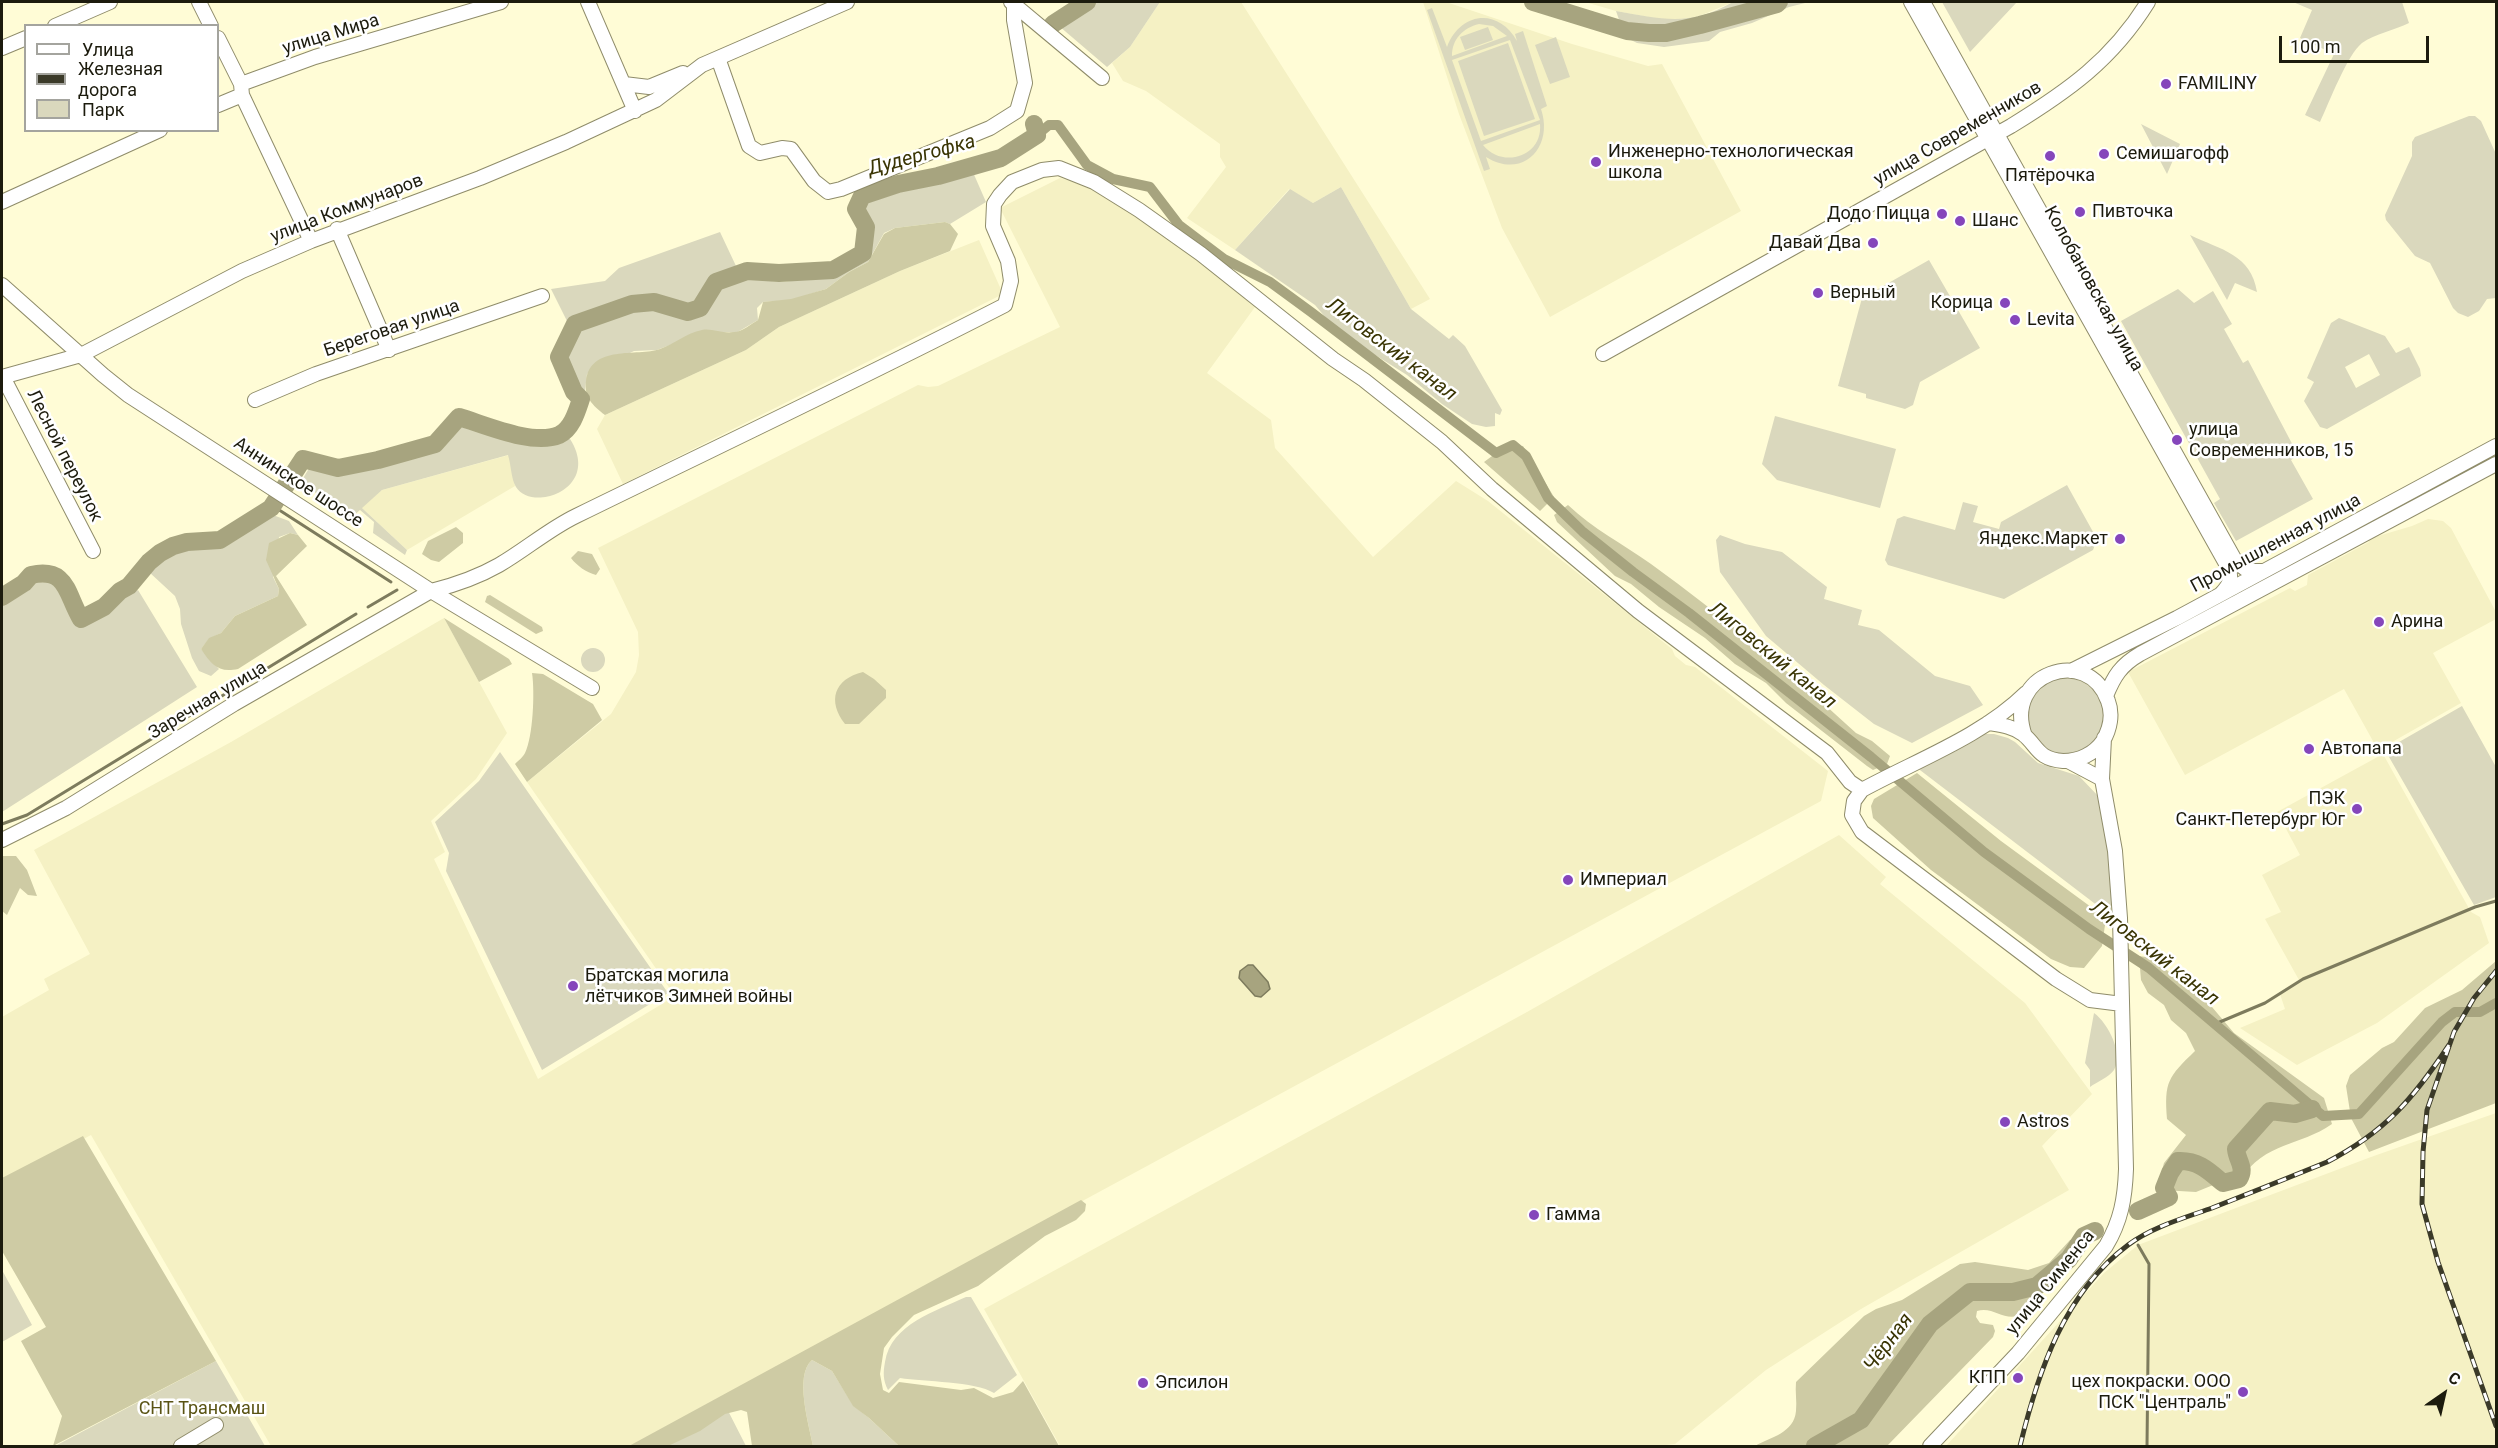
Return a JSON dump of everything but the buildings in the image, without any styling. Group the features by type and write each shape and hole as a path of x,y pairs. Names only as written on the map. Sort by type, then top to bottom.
{"street":[{"path":"60,24 105,2"},
{"path":"200,2 211,24"},
{"name":"улица Мира","path":"219,104 242,90 315,57 501,2"},
{"path":"588,2 635,111"},
{"name":"улица Коммунаров","path":"624,84 649,87 847,2"},
{"name":"Колобановская улица","path":"1911,2 1992,136 2236,562 2248,572 2264,571"},
{"name":"Колобановская улица","path":"1923,2 1992,136 2228,567 2231,575 2229,583 2220,595"},
{"name":"улица Современников","path":"1604,354 2058,97 2095,67 2123,38 2148,2"},
{"path":"718,58 749,146 760,153 782,148 791,149 819,187 828,192 841,189 990,128 1017,111 1025,83 1012,3"},
{"path":"1012,3 1102,78"},
{"path":"2,48 24,39"},
{"path":"219,40 310,241"},
{"name":"улица Коммунаров","path":"2,377 81,355 242,272 337,229 480,178 635,111 656,100 702,65"},
{"path":"2,202 156,132"},
{"name":"Заречная улица","path":"2,840 66,808 234,704 432,591 476,577 499,565 571,518 758,429 1005,305 1011,281 1008,261 993,226 994,204 1012,182 1042,170 1059,168 1094,182 1139,210 1201,254 1333,359 1364,380 1442,442 1492,489 1638,611 1827,753 1850,782 1862,790"},
{"path":"337,229 389,350"},
{"name":"Аннинское шоссе","path":"2,285 128,395 432,591 592,688"},
{"name":"Береговая улица","path":"255,400 316,374 542,296"},
{"name":"Лесной переулок","path":"2,377 93,552"},
{"name":"Промышленная улица","path":"2071,671 2109,654 2496,446"},
{"name":"Промышленная улица","path":"2106,696 2116,672 2140,654 2496,464"},
{"path":"2068,761 2085,756 2099,746 2104,738 2110,713 2106,696 2088,676 2071,671 2054,672 2038,680 2010,709 1988,723 1862,790 1852,808 1854,821 1862,832 2056,979 2090,1000 2122,1004"},
{"path":"2026,693 2020,710 2029,743 2043,755 2068,761 2102,779"},
{"path":"1988,723 2010,727 2025,735"},
{"name":"улица Сименса","path":"1930,1446 2033,1335 2106,1246 2117,1229 2126,1194 2120,924 2115,851 2102,779 2104,738"},
{"path":"188,1445 216,1425"}],"shaded area":[{"path":"1160,2 1241,2 1430,299 1411,309 1341,187 1313,203 1289,189 1235,250 1187,218 1226,167 1220,157 1220,144 1146,91 1123,81 1112,63 1130,47"},
{"name":"Инженерно-технологическая школа","path":"1423,2 1446,2 1572,44 1648,66 1662,64 1741,211 1550,317 1502,228 1459,114"},
{"path":"1585,2 1733,2 1690,20 1664,20 1616,11"},
{"path":"1060,178 1094,187 1194,257 1255,307 1207,373 1271,420 1275,448 1373,557 1456,481 1488,501 1672,649 1675,656 1686,665 1695,667 1828,771 1821,801 630,1446 271,1446 91,1135 2,1182 2,1017 49,990 44,979 90,954 34,850 231,742 444,618 507,733 476,779 431,821 445,852 434,859 538,1079 675,996 527,782 611,714 636,672 639,655 638,632 598,548 918,385 938,386 1060,327 1000,208"},
{"path":"945,222 950,224 958,234 950,251 900,271 779,327 746,350 605,415 593,404 586,392 586,381 590,369 596,362 606,357 660,349 702,330 740,331 758,320 763,302 791,299 826,289 849,272 868,262 884,234 895,228"},
{"path":"979,240 1003,294 623,484 597,429 605,415 746,350 779,327 900,271"},
{"path":"1507,445 1523,446 1554,497 1540,511 1484,462"},
{"path":"509,455 515,486 407,550 361,507 382,490"},
{"path":"1568,505 1588,522 1678,584 1782,667 1856,733 1872,741 1890,756 1887,764 1873,770 1867,766 1786,703 1766,683 1735,664 1705,638 1659,607 1631,584 1615,576 1557,522 1554,515"},
{"path":"2428,519 2443,521 2451,528 2496,612 2496,619 2433,653 2461,703 2378,750 2344,689 2185,775 2128,672 2290,588 2295,591 2307,585 2308,575 2369,542 2368,539"},
{"path":"456,527 463,533 463,543 439,562 422,554 428,541"},
{"path":"290,533 298,535 307,546 276,576 307,625 238,669 220,669 201,649 209,638 221,633 235,616 278,596 279,589 266,560 269,543"},
{"path":"578,551 592,554 600,569 596,575 576,564 571,558"},
{"path":"490,595 542,627 543,631 536,634 485,602 487,596"},
{"path":"444,618 509,659 512,664 479,682"},
{"path":"863,672 886,690 886,698 859,724 845,724 836,707 836,692 845,680"},
{"path":"532,673 543,674 593,704 602,720 527,782 515,764 525,753 532,726"},
{"path":"2383,754 2471,912 2480,917 2489,943 2377,1023 2297,1065 2240,1028 2285,1009 2280,994 2299,980 2265,919 2281,912 2262,875 2300,855 2277,812"},
{"path":"1917,773 2001,841 2106,918 2102,946 2084,968 2070,967 2051,959 1931,870 1873,818 1871,806 1874,799"},
{"name":"Astros","path":"1839,835 1886,877 1880,884 2025,1003 2092,1094 2042,1146 2069,1190 1861,1309 1766,1370 1675,1444 1657,1446 1060,1446 984,1309 1527,1012"},
{"path":"3,856 16,856 27,870 37,896 28,895 20,888 7,915 2,911"},
{"path":"2139,956 2152,958 2212,1007 2234,1033 2324,1098 2332,1124 2272,1151 2250,1167 2240,1180 2223,1181 2196,1192 2162,1190 2158,1184 2164,1163 2186,1135 2167,1119 2167,1088 2173,1074 2195,1051 2186,1033 2171,1020 2164,1005 2148,993 2141,980"},
{"path":"2496,961 2496,1103 2369,1152 2351,1118 2346,1086 2350,1075 2382,1048 2394,1042 2425,1008 2462,990"},
{"path":"1248,965 1253,965 1268,982 1270,989 1261,997 1255,996 1239,978 1240,971"},
{"path":"2496,1113 2496,1446 1946,1446 2104,1273 2138,1245 2371,1157"},
{"path":"83,1136 216,1361 53,1446 62,1416 21,1341 46,1327 2,1251 2,1178"},
{"path":"1081,1200 1086,1204 1085,1211 1076,1220 1045,1236 978,1286 914,1315 884,1348 880,1374 883,1390 889,1393 899,1382 961,1390 974,1388 993,1398 1013,1392 1023,1381 1059,1446 899,1446 853,1406 832,1371 812,1360 807,1367 803,1388 813,1446 752,1446 747,1412 741,1410 725,1414 700,1431 668,1446 629,1446"},
{"path":"2076,1239 2081,1244 2082,1250 2068,1268 2037,1296 2025,1312 2012,1317 1988,1310 1977,1311 1976,1317 1980,1323 1993,1325 1995,1331 1993,1337 1887,1446 1755,1446 1781,1433 1791,1424 1796,1411 1796,1382 1864,1316 1902,1300 1960,1264 1975,1262 2028,1270 2049,1263 2070,1240"}],"green space":[{"path":"1095,2 1160,2 1130,47 1107,67 1059,26"},
{"path":"1733,2 1809,2 1720,32 1709,41 1664,47 1637,43 1625,37 1616,11 1662,18 1689,18 1717,10"},
{"path":"1942,2 2017,2 1970,52"},
{"path":"2293,2 2402,2 2409,23 2367,40 2356,49 2344,68 2320,122 2305,115 2334,54 2300,38 2312,10"},
{"path":"1432,8 1447,47 1453,35 1461,27 1480,18 1500,23 1517,41 1515,34 1523,31 1547,106 1541,109 1544,123 1543,136 1532,156 1512,165 1486,157 1490,169 1484,171 1427,10","holes":["1479,24 1493,26 1507,36 1452,56 1456,39 1463,31","1510,40 1540,120 1481,141 1452,60","1540,124 1535,145 1520,156 1510,158 1500,156 1483,145"]},
{"path":"1488,27 1493,40 1465,50 1460,37"},
{"path":"1556,37 1570,77 1550,84 1535,45"},
{"path":"1508,43 1535,119 1484,136 1458,61"},
{"path":"2469,116 2475,116 2481,121 2496,154 2496,298 2487,299 2479,311 2468,317 2453,308 2430,263 2415,256 2386,220 2385,215 2412,156 2412,142 2415,137"},
{"path":"2141,124 2180,144 2167,174"},
{"path":"972,170 986,202 950,224 945,222 895,228 884,233 868,262 849,272 826,289 791,300 763,302 757,308 758,320 736,333 726,332 657,350 634,351 587,374 585,391 579,391 571,375 568,361 575,330 639,306 690,317 701,313 723,283 751,279 781,282 830,277 864,258 871,243 865,206 875,195 890,189 934,181"},
{"path":"1341,187 1411,309 1449,339 1453,335 1465,346 1502,410 1500,415 1495,413 1495,426 1472,424 1442,404 1407,375 1364,348 1326,318 1315,305 1235,250 1290,189 1313,203"},
{"path":"720,232 736,266 743,267 742,271 725,272 719,275 710,284 703,300 687,308 656,299 635,300 569,325 551,289 605,281 619,268"},
{"path":"2190,235 2241,261 2254,279 2257,292 2235,283 2227,300"},
{"path":"1929,260 1980,348 1920,382 1913,405 1905,409 1866,398 1866,394 1838,386 1862,298"},
{"path":"2178,289 2194,303 2213,291 2232,324 2224,329 2243,363 2248,360 2298,455 2291,460 2313,499 2236,541 2214,503 2220,499 2121,321"},
{"path":"2339,318 2385,336 2396,353 2409,347 2421,376 2327,429 2320,427 2304,401 2314,382 2307,378 2331,323","holes":["2369,354 2380,375 2356,388 2345,367"]},
{"path":"1775,416 1896,449 1880,508 1777,480 1762,464"},
{"path":"461,421 537,442 562,437 570,439 578,456 577,471 571,483 561,492 536,497 524,494 516,487 508,455 382,490 362,508 407,550 405,555 373,533 374,522 360,510 350,519 322,499 302,480 311,465 342,473 423,452 438,444"},
{"path":"2067,485 2097,539 2093,550 2004,599 1888,565 1885,560 1897,519 1904,516 1955,530 1963,502 1978,506 1973,522 1999,529 2001,522"},
{"path":"273,515 289,521 298,535 290,533 279,537 273,577 279,589 278,596 235,616 221,633 209,639 201,649 219,669 211,676 199,671 192,658 181,624 180,609 175,596 149,572 164,558 174,553 233,542"},
{"path":"1720,535 1745,544 1782,552 1827,587 1824,599 1862,610 1858,625 1879,630 1935,676 1970,686 1983,705 1912,743 1874,724 1766,636 1720,572 1716,540"},
{"path":"46,578 57,584 73,618 85,626 138,590 197,687 2,812 2,602 33,581"},
{"path":"593,648 598,649 604,655 604,665 598,671 593,672 588,671 582,665 581,660 582,655 588,649"},
{"path":"2066,678 2081,681 2093,689 2101,701 2104,716 2101,731 2093,743 2081,751 2066,754 2051,751 2039,743 2031,731 2028,716 2031,701 2039,689 2051,681"},
{"path":"2462,706 2496,767 2496,897 2474,905 2385,750"},
{"path":"1984,734 2008,738 2038,763 2079,776 2100,798 2111,866 2111,916 1916,767 1969,739"},
{"path":"500,752 668,993 542,1070 446,871 449,853 435,822 479,781"},
{"path":"2094,1013 2113,1039 2117,1063 2112,1073 2090,1087 2090,1070 2085,1063"},
{"path":"2,1270 32,1325 2,1342"},
{"path":"966,1297 971,1297 1017,1375 994,1393 975,1386 900,1378 888,1390 884,1380 884,1366 889,1349 896,1338 916,1320"},
{"path":"812,1360 832,1371 853,1405 899,1446 813,1446 803,1388 807,1367"},
{"name":"СНТ Трансмаш","path":"216,1361 265,1446 55,1446"},
{"path":"722,1399 746,1446 636,1446"}],"waterway":[{"name":"Дудергофка","path":"1053,24 1087,2"},
{"name":"Дудергофка","path":"1533,2 1627,31 1649,33 1666,33 1700,25 1779,2"},
{"name":"Дудергофка","path":"2,597 24,583 31,575 52,575 64,585 81,619 104,607 120,591 129,586 149,562 160,553 187,542 220,540 271,508 303,459 338,468 378,460 435,444 459,417 523,436 548,438 559,435 571,424 581,399 574,392 559,357 575,324 632,304 654,302 688,312 700,308 716,282 747,271 779,273 833,270 863,253 866,227 856,209 862,196 898,184 938,176 1001,158 1037,135 1034,124"},
{"name":"Лиговский канал","path":"1037,135 1049,125 1058,125 1087,165 1113,179 1150,187 1179,225 1224,259 1270,282 1496,453 1513,445 1526,456 1548,498 1583,532 1871,757 1984,852 2089,929 2149,968 2323,1116 2359,1114 2442,1022 2455,1012 2480,1012 2496,1003"},
{"path":"273,506 391,582"},
{"path":"368,607 397,590"},
{"path":"2,824 27,815 356,614"},
{"path":"2215,1024 2265,1003 2303,979 2475,907 2496,901"},
{"name":"Чёрная","path":"2138,1211 2169,1197 2164,1188 2178,1161 2197,1164 2223,1183 2239,1179 2242,1171 2236,1149 2270,1111 2295,1114 2312,1109"},
{"name":"Чёрная","path":"1815,1446 1861,1420 1930,1324 1970,1292 2013,1292 2037,1286 2069,1259 2084,1236 2095,1231"},
{"path":"2138,1245 2149,1264 2147,1446"}],"railway":[{"path":"2496,971 2474,998 2454,1032 2427,1110 2422,1204 2438,1262 2496,1426"},
{"path":"2020,1446 2035,1390 2057,1336 2070,1310 2106,1264 2128,1245 2158,1228 2327,1162 2347,1151 2382,1126 2410,1098 2449,1045"}],"place":[{"name":"FAMILINY","path":"2166,84"},
{"name":"Семишагофф","path":"2104,154"},
{"name":"Пятёрочка","path":"2050,156"},
{"name":"Инженерно-технологическая школа","path":"1596,162"},
{"name":"Пивточка","path":"2080,212"},
{"name":"Додо Пицца","path":"1942,214"},
{"name":"Шанс","path":"1960,221"},
{"name":"Давай Два","path":"1873,243"},
{"name":"Верный","path":"1818,293"},
{"name":"Корица","path":"2005,303"},
{"name":"Levita","path":"2015,320"},
{"name":"улица Современников, 15","path":"2177,440"},
{"name":"Яндекс.Маркет","path":"2120,539"},
{"name":"Арина","path":"2379,622"},
{"name":"Автопапа","path":"2309,749"},
{"name":"ПЭК Санкт-Петербург Юг","path":"2357,809"},
{"name":"Империал","path":"1568,880"},
{"name":"Братская могила лётчиков Зимней войны","path":"573,986"},
{"name":"Astros","path":"2005,1122"},
{"name":"Гамма","path":"1534,1215"},
{"name":"КПП","path":"2018,1378"},
{"name":"Эпсилон","path":"1143,1383"},
{"name":"цех покраски. ООО ПСК \"Централь\"","path":"2243,1392"}]}
